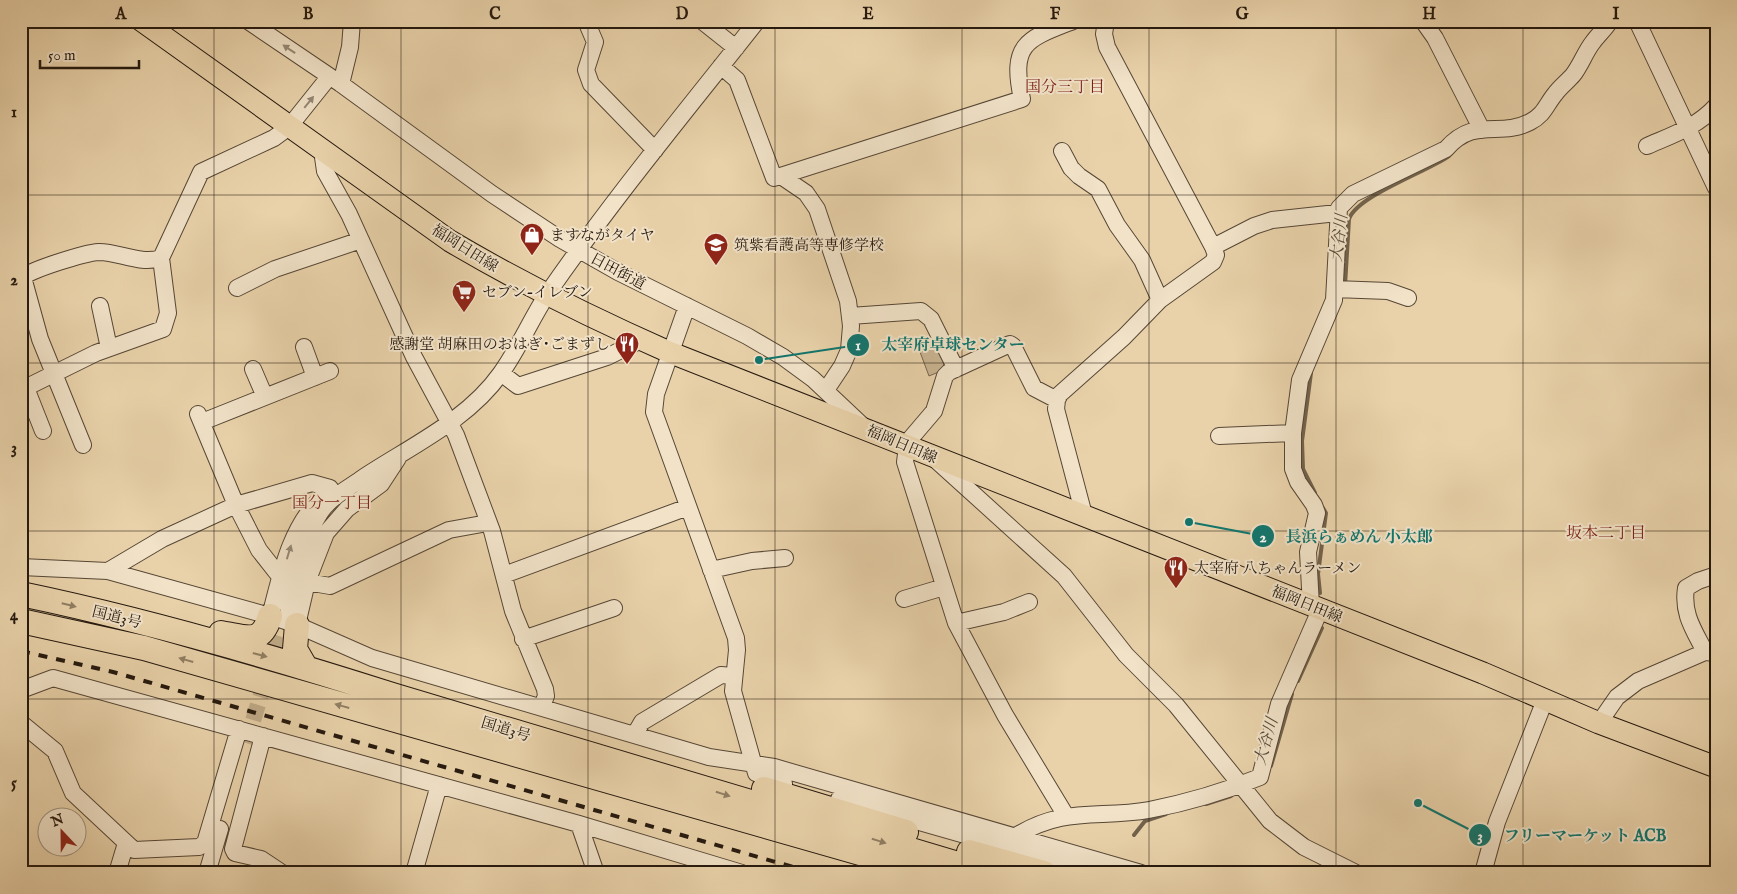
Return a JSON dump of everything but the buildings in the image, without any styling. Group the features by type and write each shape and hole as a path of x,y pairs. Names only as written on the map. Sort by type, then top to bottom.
{"highway":[{"name":"国道3号","path":"21,594 121,618 306,668 978,870"},
{"path":"121,618 247,637 263,634 285,616 295,649 306,668"},
{"name":"国道3号","path":"21,620 144,648 388,720 536,759 930,873"},
{"path":"392,695 469,708 584,738 844,812 986,857 1044,873"},
{"path":"388,720 570,784 874,873"}],"main road":[{"name":"福岡日田線","path":"142,21 450,241 547,295 641,340 934,458 1084,515 1483,673 1599,723 1716,767"}],"street":[{"name":"日田街道","path":"248,21 335,80 492,194 579,250 618,272 747,336 783,357 826,390 867,430"},
{"path":"43,431 24,389 109,348 163,328 168,313 161,258 201,172 274,138 289,127 335,80 350,47 352,21"},
{"path":"586,21 595,42 586,70 591,84 655,150"},
{"path":"702,21 736,48"},
{"path":"285,616 305,545 320,513 335,497 449,423 478,399 501,373 547,295 579,250 757,21"},
{"path":"721,66 737,80 774,178 1022,98 1017,70 1024,47 1037,35 1073,21"},
{"path":"1084,515 1056,409 1057,400 1160,300 1213,262 1216,255 1107,46 1104,34 1106,21"},
{"path":"1422,21 1435,38 1482,130"},
{"path":"1016,836 1032,826 1066,816 1149,810 1242,784 1260,777 1279,704 1316,608 1308,552 1317,513 1314,505 1298,482 1293,469 1293,433 1300,380 1334,300 1337,214 1342,203 1353,194 1446,149 1456,138 1473,130 1512,127 1538,118 1556,92 1574,74 1593,42 1610,21"},
{"path":"1636,21 1716,188"},
{"path":"1647,146 1705,118 1716,106"},
{"path":"322,150 325,170 361,240 414,358 449,423 488,521 523,638 544,689 546,696 542,706"},
{"path":"1062,151 1071,168 1098,189 1117,225 1142,260 1160,300"},
{"path":"781,176 806,193 817,209 848,301 850,316 849,350 842,366 826,390"},
{"path":"1213,247 1254,226 1272,220 1337,214"},
{"path":"237,288 276,269 361,240"},
{"path":"83,445 40,339 22,275 77,256 100,252 146,260 161,258"},
{"path":"1334,289 1388,291 1408,298"},
{"path":"100,306 109,348"},
{"path":"687,306 653,404 654,412 736,638 737,662 733,676 733,690 756,773 766,779 1071,866 1080,868 1106,862"},
{"path":"850,316 920,311 932,319 956,369"},
{"path":"501,373 518,386 607,357 641,340"},
{"path":"1057,400 1034,388 1013,346 1010,344 945,376 934,411 915,432 907,446 905,462 956,623 1005,715 1066,816"},
{"path":"280,578 259,550 236,506 200,418 265,397 323,373 304,347"},
{"path":"253,369 265,397"},
{"path":"1219,436 1293,433"},
{"path":"285,616 280,578 293,537 301,522 330,488 377,455 402,452"},
{"path":"285,616 307,582 321,541 330,526 347,508 381,484 402,452"},
{"path":"934,458 1064,576 1126,655 1176,705 1242,784 1261,811 1281,830 1304,847 1356,873"},
{"path":"108,571 162,539 236,506 312,483 330,488"},
{"path":"504,575 688,507"},
{"path":"307,582 330,586 449,530 482,524 488,521"},
{"path":"711,570 752,561 785,558"},
{"path":"21,567 108,571 285,616 372,658 542,706 709,757 734,762 774,766 1106,862 1134,872"},
{"path":"1599,723 1617,697 1638,681 1710,653 1684,610 1685,597 1686,588 1716,575"},
{"path":"904,599 944,587"},
{"path":"956,623 1004,612 1029,602"},
{"path":"523,638 614,608"},
{"path":"635,734 642,722 721,675 733,676"},
{"path":"21,690 53,678 243,736 263,736 579,824 742,873"},
{"path":"1483,873 1497,822 1545,700"},
{"path":"21,723 55,751 73,793 134,850 199,847 205,844 243,736"},
{"path":"207,873 243,736"},
{"path":"263,736 233,849 235,853 261,859 282,873"},
{"path":"414,873 439,785"},
{"path":"579,824 596,873"},
{"path":"117,873 126,843"}],"shaded area":[{"path":"936,346 944,364 941,371 929,376 920,352"}],"waterway":[{"name":"大谷川","path":"1345,286 1349,219 1355,210 1378,193 1449,156"},
{"name":"大谷川","path":"1311,373 1302,441 1303,469 1315,493"},
{"name":"大谷川","path":"1320,593 1318,574 1326,513 1323,508"},
{"name":"大谷川","path":"1298,681 1322,628"},
{"name":"大谷川","path":"1271,766 1292,694"},
{"name":"大谷川","path":"1206,804 1231,796"},
{"name":"大谷川","path":"1134,835 1145,821 1166,814"}],"tunnel":[{"path":"246,743 288,608"}],"railway":[{"path":"21,651 113,672 814,873"}],"place":[{"name":"ますながタイヤ","path":"532,256"},
{"name":"筑紫看護高等専修学校","path":"716,266"},
{"name":"セブン-イレブン","path":"464,313"},
{"name":"太宰府卓球センター","path":"759,360"},
{"name":"感謝堂 胡麻田のおはぎ･ごまずし","path":"627,365"},
{"name":"長浜らぁめん 小太郎","path":"1189,522"},
{"name":"太宰府 八ちゃんラーメン","path":"1176,589"},
{"name":"フリーマーケット ACB","path":"1418,803"}],"district":[{"name":"国分三丁目","path":"1065,86"},
{"name":"国分一丁目","path":"332,502"},
{"name":"坂本二丁目","path":"1606,532"}]}
